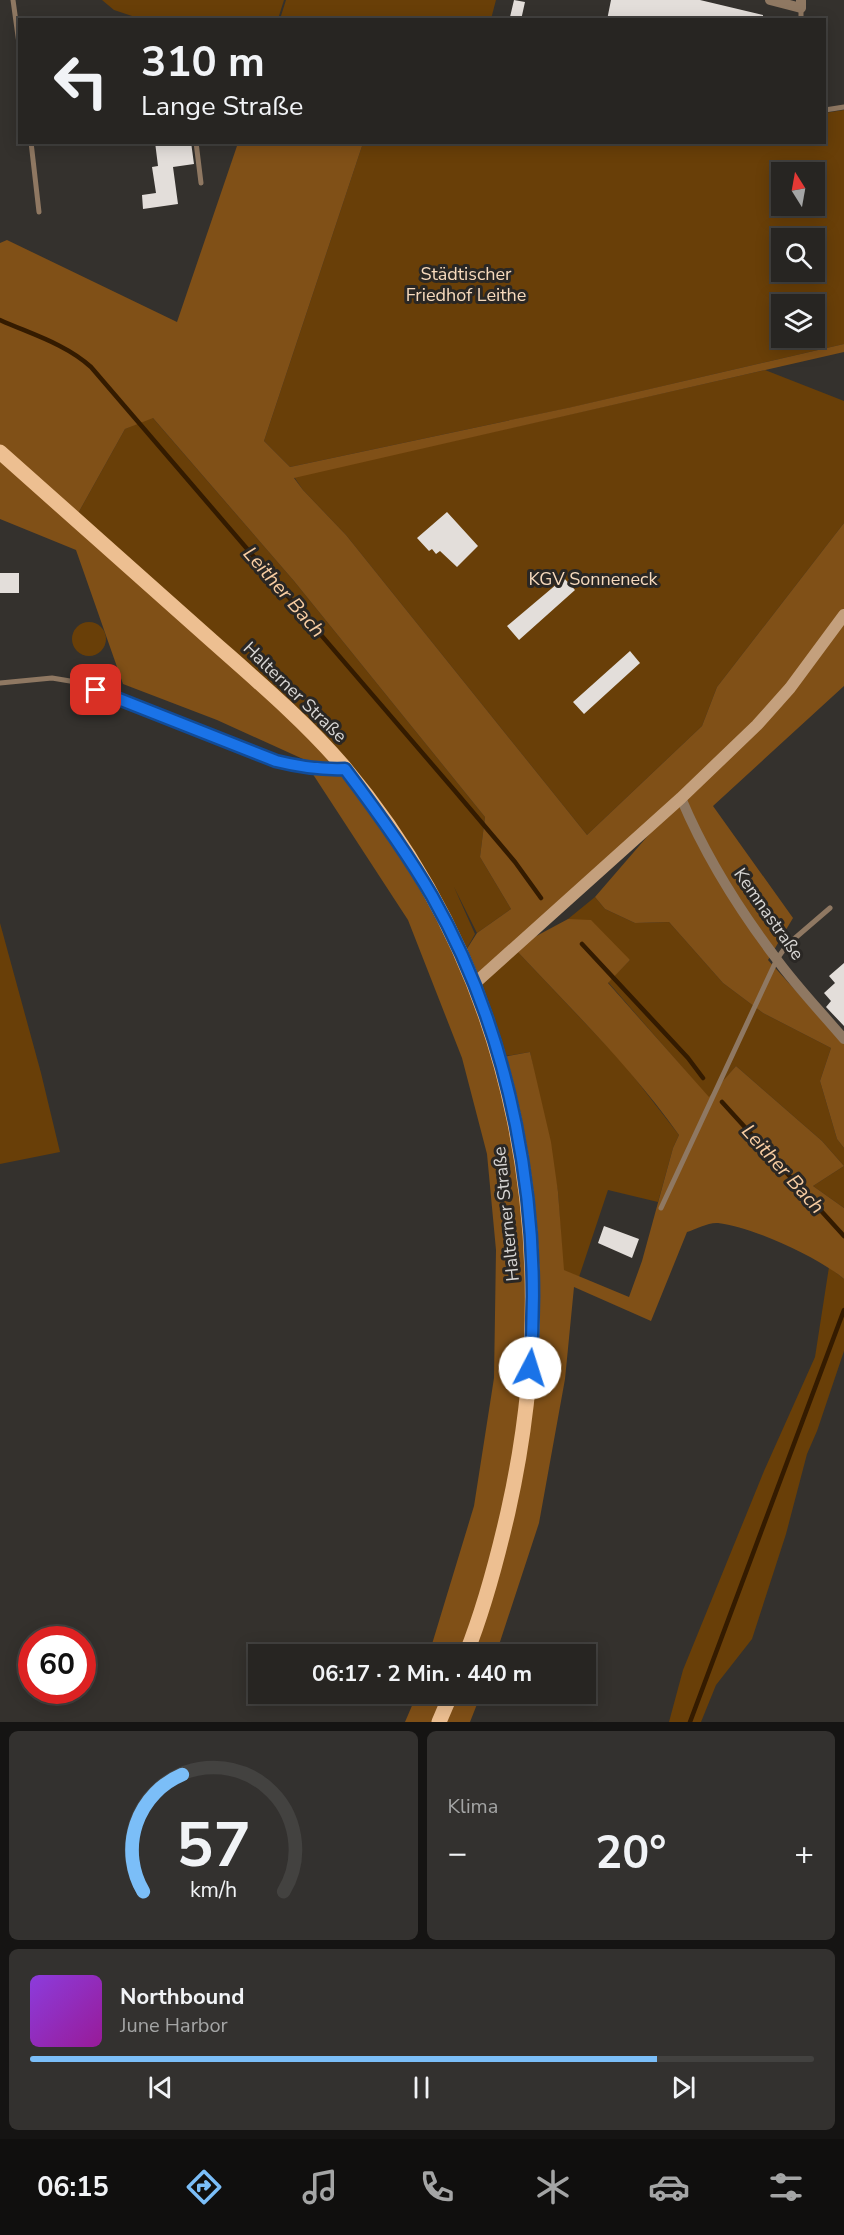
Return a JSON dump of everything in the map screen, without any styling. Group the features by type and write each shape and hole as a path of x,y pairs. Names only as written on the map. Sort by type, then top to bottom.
{"main road":[{"name":"Halterner Straße","path":"0,452 239,665 317,739 345,769 399,842 427,889 474,984 495,1044 518,1136 532,1244 533,1330 516,1478 486,1595 469,1644"},
{"path":"439,1722 447,1704"}],"street":[{"path":"770,0 801,4"},
{"path":"474,984 681,798 757,725 790,688 844,615"},
{"name":"Kemnastraße","path":"681,798 718,873 749,921 777,959 844,1039"}],"lane":[{"path":"13,0 18,36"},
{"path":"826,110 844,107"},
{"path":"31,144 39,212"},
{"path":"196,144 201,183"},
{"path":"0,683 52,678 76,682 276,761 301,768 345,769"},
{"path":"661,1208 777,959 787,945 830,908"}],"green space":[{"path":"102,0 284,0 278,18 138,18 114,10"},
{"path":"286,0 496,0 491,18 280,18"},
{"name":"Städtischer Friedhof Leithe","path":"844,110 844,344 573,407 290,467 264,441 363,144 826,144 826,113"},
{"name":"KGV Sonneneck","path":"765,370 844,401 844,523 717,687 702,726 587,835 346,535 303,490 294,477"},
{"path":"152,417 294,581 485,817 480,857 511,909 477,933 454,887 475,934 463,955 435,897 76,517 125,429"},
{"path":"89,622 101,627 106,639 101,651 89,656 77,651 72,639 77,627"},
{"path":"595,897 605,909 635,923 669,922 723,983 763,1013 831,1048 820,1081 837,1139 844,1148 844,1166 822,1141 736,1066 709,1098 608,982 630,960 568,919"},
{"path":"0,923 60,1152 0,1164"},
{"path":"514,948 623,1063 679,1135 673,1148 658,1202 608,1190 579,1277 563,1270 558,1192 530,1052 500,1057 475,983"},
{"path":"844,1166 844,1208 813,1186"},
{"path":"829,1267 844,1279 844,1351 807,1454 786,1534 752,1639 716,1685 701,1722 669,1722 683,1670 764,1471 815,1357"}],"shaded area":[{"path":"238,144 363,144 264,441 290,467 572,407 844,344 844,352 294,478 346,535 587,835 702,726 717,687 844,523 844,686 713,806 793,918 768,960 844,1044 844,1148 837,1139 820,1081 831,1048 763,1013 723,983 669,922 635,923 605,909 595,897 671,809 475,982 463,955 477,933 511,909 480,857 485,817 294,581 153,418 125,429 76,517 0,450 0,243 7,240 177,322"},
{"path":"0,457 316,739 343,771 431,900 497,1058 530,1052 551,1142 558,1192 564,1270 629,1297 642,1261 673,1148 679,1135 621,1062 514,948 568,919 591,920 630,960 608,983 709,1097 736,1066 822,1141 844,1166 813,1186 844,1208 844,1279 833,1270 784,1244 749,1230 714,1223 687,1232 651,1321 574,1287 565,1379 539,1523 499,1644 432,1644 474,1506 494,1378 496,1250 487,1154 462,1058 408,920 303,759 217,720 123,684 76,550 0,519"},
{"path":"413,1704 477,1704 470,1722 405,1722"}],"building":[{"path":"514,0 525,2 521,18 510,17"},
{"path":"611,0 700,0 763,15 763,18 607,18"},
{"path":"155,144 191,144 194,164 173,167 178,204 143,209 142,195 156,193 152,167 158,166"},
{"path":"447,512 478,546 457,567 440,551 436,554 432,549 429,551 417,538"},
{"path":"0,573 19,573 19,593 0,593"},
{"path":"564,578 575,590 519,640 507,626"},
{"path":"630,651 640,663 584,714 573,702"},
{"path":"844,963 844,1026 826,1007 831,1001 824,993 835,983 829,976"},
{"path":"604,1226 639,1239 632,1258 598,1243"}],"waterway":[{"name":"Leither Bach","path":"0,320 71,352 91,367 455,791 515,862 541,898"},
{"name":"Leither Bach","path":"582,944 688,1058 703,1078"},
{"name":"Leither Bach","path":"722,1102 844,1236"},
{"path":"690,1722 844,1310"}],"route":[{"path":"96,690 276,761 301,768 345,769 399,842 433,898 474,984 495,1044 507,1090 518,1136 532,1244 533,1330 530,1368"}]}
